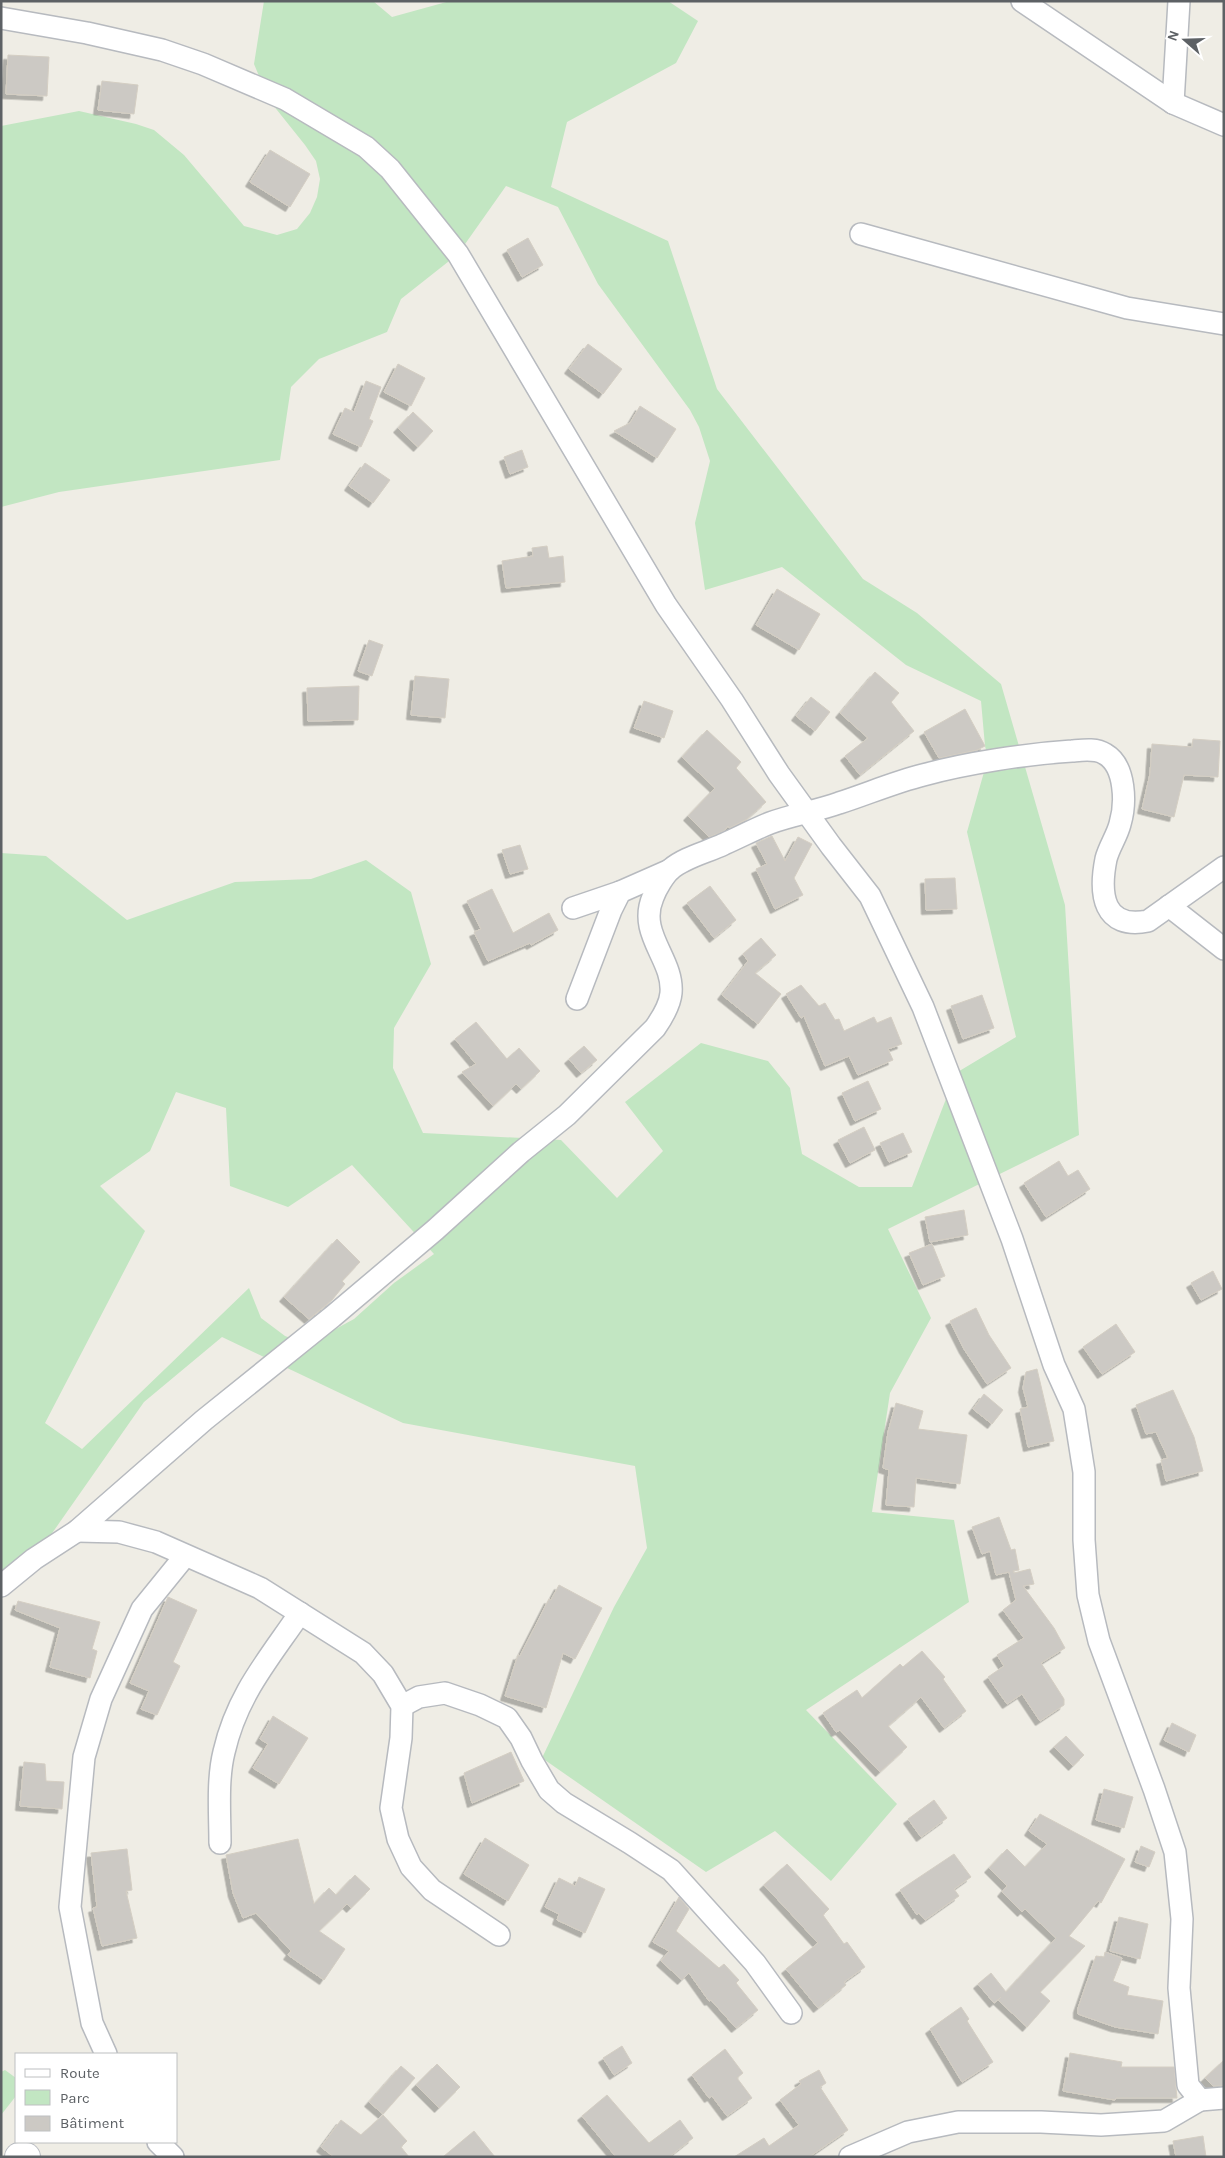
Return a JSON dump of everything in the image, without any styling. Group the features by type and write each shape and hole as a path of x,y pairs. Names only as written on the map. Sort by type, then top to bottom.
{"street":[{"path":"1022,1 1174,103 1224,125"},
{"path":"1174,103 1179,1"},
{"path":"1,18 87,33 162,50 203,64 284,99 366,147 390,169 458,254 666,605 732,700 779,774 830,846 870,896 923,1007 1012,1239 1054,1365 1074,1409 1084,1472 1084,1540 1088,1595 1099,1642 1154,1789 1175,1852 1182,1919 1179,1988 1188,2085 1200,2100"},
{"path":"861,234 1128,308 1224,324"},
{"path":"573,908 620,892 772,823 808,814 946,769 1060,752 1092,750 1106,754 1119,770 1125,796 1121,823 1107,857 1103,887 1109,911 1121,922 1134,924 1148,922 1224,867"},
{"path":"1,1586 34,1559 76,1530 204,1420 435,1230 521,1152 567,1115 655,1028 664,1014 671,995 670,975 655,943 648,918 653,897 670,870"},
{"path":"577,999 611,910 620,892"},
{"path":"1169,906 1224,949"},
{"path":"76,1530 119,1532 156,1542 260,1588 362,1653 383,1674 402,1706 391,1808 398,1839 411,1867 432,1890 499,1936"},
{"path":"106,2053 92,2023 70,1907 84,1757 101,1699 142,1609 185,1556"},
{"path":"220,1843 220,1797 223,1754 236,1712 249,1685 300,1613"},
{"path":"402,1706 419,1697 445,1693 480,1705 508,1718 549,1790 564,1803 671,1870 755,1963 791,2013"},
{"path":"850,2157 908,2132 958,2122 1041,2122 1101,2125 1164,2121 1200,2100 1224,2098"},
{"path":"159,2143 173,2157"},
{"path":"19,2157 26,2157"}],"green space":[{"path":"264,1 373,1 392,17 450,1 668,1 698,21 676,63 567,122 551,187 668,241 717,389 863,579 917,613 1001,684 1065,905 1079,1135 888,1229 931,1318 890,1393 872,1512 954,1520 969,1602 806,1710 897,1804 831,1881 775,1831 706,1872 542,1758 614,1607 647,1548 635,1466 403,1423 222,1337 144,1402 34,1559 1,1571 1,853 46,856 127,920 235,882 311,879 366,860 411,892 431,964 394,1028 393,1068 423,1133 561,1140 617,1198 663,1151 625,1102 701,1043 768,1061 790,1088 802,1154 859,1187 912,1187 956,1073 1016,1037 967,832 988,758 985,746 981,701 906,665 782,567 705,590 695,523 710,461 699,427 690,410 598,284 558,207 506,186 458,254 401,299 387,332 319,359 291,387 280,460 59,492 1,507 1,126 79,111 154,130 184,155 244,226 277,235 297,229 310,213 317,197 320,179 316,161 269,100 254,64","holes":["176,1092 226,1108 230,1186 288,1207 352,1165 434,1254 394,1283 354,1319 308,1344 285,1336 261,1318 249,1288 82,1449 45,1423 145,1231 100,1186 150,1151"]},
{"path":"5,2070 15,2077 15,2097 1,2115 1,2072"}],"building":[{"path":"8,55 49,57 47,96 6,94"},
{"path":"102,81 138,85 134,114 98,110"},
{"path":"270,150 310,174 290,207 250,182"},
{"path":"528,238 543,265 522,277 507,250"},
{"path":"588,344 622,369 603,394 569,369"},
{"path":"398,364 425,378 411,406 384,392"},
{"path":"366,381 381,387 369,419 373,421 361,447 333,434 345,408 354,412"},
{"path":"640,406 676,429 657,458 614,431 630,423"},
{"path":"413,412 433,431 418,447 398,428"},
{"path":"522,450 528,467 510,474 504,457"},
{"path":"365,463 390,480 373,503 349,486"},
{"path":"547,546 549,558 563,556 565,582 506,588 502,561 533,556 532,548"},
{"path":"777,589 820,614 799,650 756,625"},
{"path":"369,640 383,645 372,676 358,671"},
{"path":"875,672 899,693 891,702 914,731 860,775 845,756 868,738 840,713"},
{"path":"415,676 449,679 445,718 411,715"},
{"path":"359,686 358,720 308,721 307,688"},
{"path":"811,697 830,712 815,731 796,716"},
{"path":"644,701 673,711 664,738 634,728"},
{"path":"965,709 985,746 977,750 939,758 924,732"},
{"path":"707,730 741,762 736,768 766,802 747,819 729,828 728,826 724,831 709,837 688,816 715,788 682,757"},
{"path":"1193,739 1220,741 1218,777 1184,775 1174,817 1142,809 1150,774 1152,744 1192,747"},
{"path":"772,836 785,861 798,837 812,844 794,878 803,895 775,909 756,869 767,864 756,843"},
{"path":"520,845 528,869 510,874 502,850"},
{"path":"955,878 957,909 926,910 925,879"},
{"path":"710,886 736,920 714,938 687,903"},
{"path":"492,889 513,933 549,913 558,930 531,945 530,943 488,961 474,932 481,929 467,901"},
{"path":"761,938 776,955 755,973 781,994 758,1024 722,995 748,961 743,954"},
{"path":"801,985 819,1006 825,1003 835,1020 839,1019 844,1031 874,1017 877,1023 891,1017 902,1044 888,1049 893,1060 858,1075 849,1056 825,1066 804,1016 801,1018 786,994"},
{"path":"982,995 994,1028 963,1039 951,1006"},
{"path":"476,1022 507,1059 519,1048 540,1071 521,1089 516,1084 493,1106 462,1072 476,1064 455,1039"},
{"path":"584,1046 597,1060 581,1073 569,1059"},
{"path":"868,1081 881,1109 855,1121 842,1093"},
{"path":"864,1127 875,1150 850,1163 838,1140"},
{"path":"903,1133 912,1152 889,1162 880,1143"},
{"path":"1059,1161 1068,1176 1078,1170 1090,1189 1046,1217 1024,1183"},
{"path":"964,1210 968,1235 930,1242 925,1217"},
{"path":"337,1239 360,1262 342,1281 345,1284 332,1300 309,1319 284,1297"},
{"path":"932,1244 945,1276 923,1285 909,1253"},
{"path":"1213,1271 1222,1289 1201,1300 1191,1283"},
{"path":"976,1308 989,1335 1011,1368 987,1384 964,1349 950,1321"},
{"path":"1116,1324 1135,1352 1102,1374 1083,1347"},
{"path":"1037,1369 1054,1441 1028,1447 1020,1409 1028,1407 1023,1388 1026,1372"},
{"path":"1173,1390 1194,1437 1203,1471 1166,1481 1161,1460 1168,1458 1156,1432 1146,1434 1136,1405"},
{"path":"984,1394 1003,1410 992,1424 973,1409"},
{"path":"896,1403 923,1411 918,1429 967,1435 960,1484 916,1478 914,1507 886,1505 889,1470 883,1468 888,1432"},
{"path":"999,1517 1011,1550 1015,1549 1019,1570 1013,1571 1014,1573 1030,1569 1034,1584 1023,1586 1054,1628 1065,1648 1041,1663 1064,1699 1064,1705 1040,1721 1022,1694 1007,1704 988,1677 1004,1666 997,1655 1024,1638 1003,1610 1016,1600 1009,1572 996,1575 990,1551 982,1554 972,1527"},
{"path":"559,1585 602,1608 575,1659 563,1653 546,1708 505,1696 518,1655 520,1656 549,1599 551,1600"},
{"path":"168,1597 197,1610 173,1662 180,1666 157,1715 141,1709 149,1691 130,1683"},
{"path":"18,1601 100,1622 92,1649 97,1651 90,1678 50,1667 60,1628 15,1610"},
{"path":"922,1651 945,1677 943,1679 966,1711 944,1728 921,1697 888,1726 907,1747 880,1772 840,1730 836,1732 823,1713 857,1690 862,1698 900,1664 903,1667"},
{"path":"273,1716 308,1738 279,1784 253,1768 268,1744 260,1739"},
{"path":"1172,1723 1196,1735 1189,1752 1164,1740"},
{"path":"1066,1736 1084,1755 1073,1766 1054,1747"},
{"path":"511,1752 524,1781 472,1803 464,1773"},
{"path":"24,1762 45,1764 46,1781 64,1782 62,1809 20,1806"},
{"path":"1104,1789 1133,1797 1124,1828 1096,1820"},
{"path":"934,1800 947,1818 921,1837 908,1819"},
{"path":"1040,1814 1125,1859 1101,1903 1098,1901 1069,1936 1085,1946 1040,1992 1050,2001 1027,2027 998,2000 1001,1997 994,2003 978,1984 991,1973 1006,1992 1056,1938 1025,1909 1022,1912 1002,1892 1007,1886 989,1868 1007,1849 1025,1867 1047,1844 1029,1831"},
{"path":"485,1838 529,1865 508,1901 464,1874"},
{"path":"298,1839 314,1904 329,1888 336,1895 355,1875 370,1889 351,1908 347,1904 319,1931 345,1949 324,1980 288,1955 291,1951 256,1913 243,1918 233,1893 226,1855"},
{"path":"1141,1846 1155,1852 1149,1867 1135,1862"},
{"path":"127,1849 132,1890 126,1891 137,1938 102,1946 93,1908 97,1907 91,1853"},
{"path":"954,1854 971,1877 954,1889 959,1896 925,1920 919,1913 917,1915 900,1890"},
{"path":"787,1864 829,1909 823,1915 844,1944 847,1942 865,1967 844,1982 846,1985 818,2008 786,1969 818,1943 764,1885"},
{"path":"579,1877 605,1889 585,1933 557,1920 559,1914 545,1907 559,1878 575,1886"},
{"path":"679,1897 689,1909 676,1931 719,1968 724,1964 739,1980 736,1983 758,2010 736,2028 711,2000 709,2001 689,1973 682,1980 661,1961 669,1951 653,1942"},
{"path":"1119,1917 1148,1924 1140,1959 1110,1951"},
{"path":"1105,1952 1122,1958 1113,1981 1129,1987 1127,1995 1163,2001 1158,2034 1115,2027 1078,2014 1078,2008 1096,1956 1104,1957"},
{"path":"961,2007 969,2019 967,2021 993,2062 962,2082 930,2029"},
{"path":"622,2046 632,2063 614,2075 603,2058"},
{"path":"725,2049 743,2073 737,2078 752,2098 727,2116 712,2096 709,2098 692,2075"},
{"path":"1070,2053 1122,2062 1121,2067 1174,2067 1177,2098 1116,2098 1115,2100 1063,2091"},
{"path":"1224,2060 1224,2086 1213,2086 1205,2078"},
{"path":"437,2064 460,2087 439,2108 416,2085"},
{"path":"401,2066 415,2078 383,2114 369,2102"},
{"path":"819,2070 826,2083 820,2087 848,2130 809,2157 734,2157 764,2138 769,2146 799,2125 780,2100 801,2084 799,2081"},
{"path":"607,2095 649,2143 680,2120 693,2138 669,2157 616,2157 582,2116"},
{"path":"383,2115 407,2141 401,2147 409,2157 334,2157 321,2147 341,2120 361,2135"},
{"path":"474,2131 495,2157 443,2157"},
{"path":"1203,2136 1206,2157 1176,2157 1173,2141"}]}
